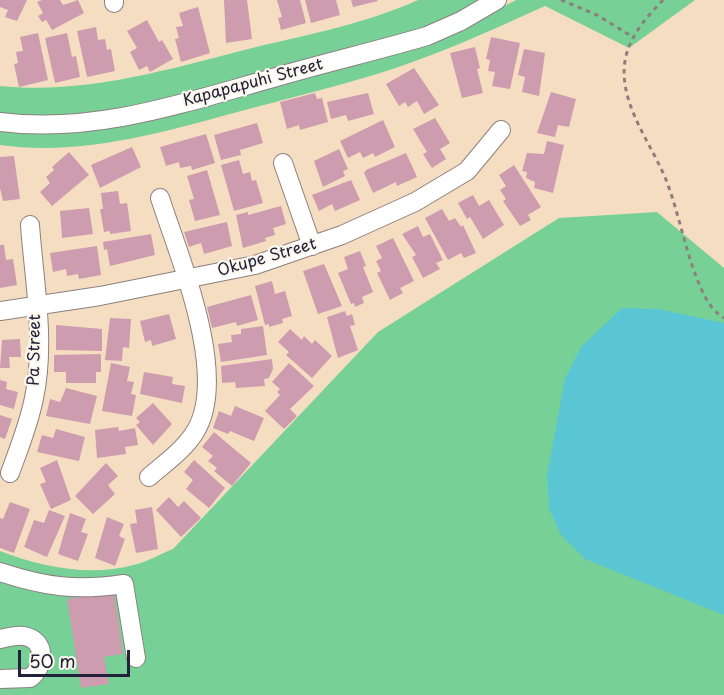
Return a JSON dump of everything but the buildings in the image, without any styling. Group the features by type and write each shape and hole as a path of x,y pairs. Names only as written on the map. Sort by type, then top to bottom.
{"street":[{"name":"Kapapapuhi Street","path":"0,122 28,125 82,123 160,109 428,36 461,21 497,0"},
{"name":"Okupe Street","path":"0,311 188,280 255,266 312,246 415,202 467,171 501,129"},
{"path":"283,163 312,246"},
{"path":"149,477 181,450 195,432 208,397 207,358 188,280 160,198"},
{"name":"Pa Street","path":"10,472 34,398 38,340 30,225"},
{"path":"0,572 52,587 76,589 124,584 136,658"},
{"path":"0,639 23,636 30,638 40,648 42,654 39,668 30,678 0,679"}],"path":[{"path":"561,0 597,15 633,37"},
{"path":"663,0 633,37 625,61 625,84 633,110 669,187 699,285 709,304 724,318"}],"green space":[{"path":"418,0 482,0 456,15 414,31 168,100 93,115 0,116 0,86 65,87 130,78 338,27"},
{"path":"516,0 695,0 629,48 545,6 462,43 399,67 185,126 93,145 31,148 0,145 0,130 61,133 445,37"},
{"path":"657,212 724,268 724,695 0,695 0,551 49,566 100,570 138,564 173,549 378,332 559,218"}],"water":[{"path":"622,308 658,309 724,323 724,615 585,559 561,535 549,508 547,475 565,379 581,347"}]}
